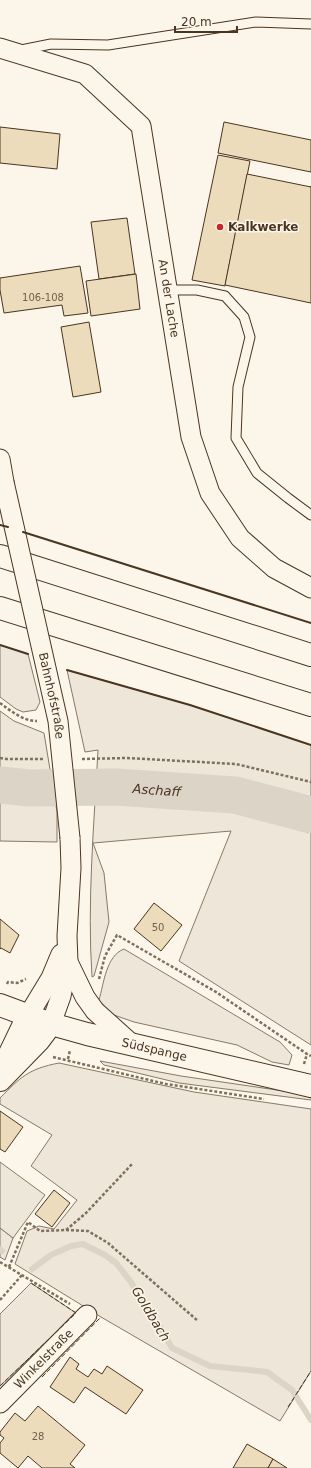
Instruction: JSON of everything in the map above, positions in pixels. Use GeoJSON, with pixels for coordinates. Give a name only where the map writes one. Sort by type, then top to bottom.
{"type":"FeatureCollection","features":[{"type":"Feature","properties":{"kind":"main road"},"geometry":{"type":"LineString","coordinates":[[0,556],[311,655]]}},
{"type":"Feature","properties":{"kind":"main road"},"geometry":{"type":"LineString","coordinates":[[0,608],[311,704]]}},
{"type":"Feature","properties":{"kind":"main road","name":"Südspange"},"geometry":{"type":"LineString","coordinates":[[0,1005],[51,1024],[134,1046],[311,1086]]}},
{"type":"Feature","properties":{"kind":"main road","name":"Bahnhofstraße"},"geometry":{"type":"LineString","coordinates":[[0,1073],[28,1016]]}},
{"type":"Feature","properties":{"kind":"main road","name":"Bahnhofstraße"},"geometry":{"type":"LineString","coordinates":[[0,1080],[39,1040],[51,1024]]}},
{"type":"Feature","properties":{"kind":"street","name":"An der Lache"},"geometry":{"type":"LineString","coordinates":[[7,50],[85,74],[141,126],[191,437],[210,492],[240,538],[274,568],[311,588]]}},
{"type":"Feature","properties":{"kind":"street","name":"Bahnhofstraße"},"geometry":{"type":"LineString","coordinates":[[0,459],[58,721],[70,838],[71,868],[67,936],[68,962],[61,996],[51,1024]]}},
{"type":"Feature","properties":{"kind":"street","name":"Bahnhofstraße"},"geometry":{"type":"LineString","coordinates":[[28,1016],[51,978],[67,936]]}},
{"type":"Feature","properties":{"kind":"street","name":"Bahnhofstraße"},"geometry":{"type":"LineString","coordinates":[[68,962],[85,997],[94,1011],[134,1046]]}},
{"type":"Feature","properties":{"kind":"street","name":"Winkelstraße"},"geometry":{"type":"LineString","coordinates":[[0,1402],[87,1315]]}},
{"type":"Feature","properties":{"kind":"lane"},"geometry":{"type":"LineString","coordinates":[[7,50],[51,44],[108,45],[256,22],[311,24]]}},
{"type":"Feature","properties":{"kind":"lane"},"geometry":{"type":"LineString","coordinates":[[167,290],[197,290],[225,296],[244,317],[250,338],[238,387],[236,438],[257,473],[311,515]]}},
{"type":"Feature","properties":{"kind":"path"},"geometry":{"type":"LineString","coordinates":[[0,703],[14,713],[30,721],[58,721]]}},
{"type":"Feature","properties":{"kind":"path"},"geometry":{"type":"LineString","coordinates":[[0,758],[44,759]]}},
{"type":"Feature","properties":{"kind":"path"},"geometry":{"type":"LineString","coordinates":[[82,758],[127,758],[236,764],[311,782]]}},
{"type":"Feature","properties":{"kind":"path"},"geometry":{"type":"LineString","coordinates":[[99,982],[105,956],[117,935],[216,992],[311,1056]]}},
{"type":"Feature","properties":{"kind":"path"},"geometry":{"type":"LineString","coordinates":[[50,1056],[166,1084],[265,1099]]}},
{"type":"Feature","properties":{"kind":"path"},"geometry":{"type":"LineString","coordinates":[[66,1230],[86,1213],[133,1163]]}},
{"type":"Feature","properties":{"kind":"path"},"geometry":{"type":"LineString","coordinates":[[9,1267],[28,1222],[40,1231],[88,1231],[108,1243],[198,1321]]}},
{"type":"Feature","properties":{"kind":"path"},"geometry":{"type":"LineString","coordinates":[[0,1262],[87,1315]]}},
{"type":"Feature","properties":{"kind":"path"},"geometry":{"type":"LineString","coordinates":[[0,1300],[22,1275]]}},
{"type":"Feature","properties":{"kind":"shaded area"},"geometry":{"type":"Polygon","coordinates":[[[0,645],[28,654],[40,702],[36,710],[23,712],[16,709],[0,697],[0,645]]]}},
{"type":"Feature","properties":{"kind":"shaded area"},"geometry":{"type":"Polygon","coordinates":[[[67,670],[190,705],[311,745],[311,1045],[179,961],[231,831],[93,843],[104,873],[109,922],[94,976],[92,977],[90,921],[93,835],[98,750],[85,752],[67,670]]]}},
{"type":"Feature","properties":{"kind":"shaded area"},"geometry":{"type":"Polygon","coordinates":[[[0,711],[14,721],[44,733],[57,812],[57,842],[0,841],[0,797],[41,801],[32,771],[0,768],[0,711]]]}},
{"type":"Feature","properties":{"kind":"shaded area"},"geometry":{"type":"Polygon","coordinates":[[[0,768],[32,771],[42,801],[0,797],[0,768]]]}},
{"type":"Feature","properties":{"kind":"shaded area"},"geometry":{"type":"Polygon","coordinates":[[[124,949],[280,1042],[292,1055],[289,1065],[272,1062],[237,1045],[134,1022],[111,1014],[99,1000],[109,964],[118,953],[124,949]]]}},
{"type":"Feature","properties":{"kind":"shaded area"},"geometry":{"type":"Polygon","coordinates":[[[100,1061],[181,1076],[311,1095],[311,1100],[179,1083],[104,1065],[100,1061]]]}},
{"type":"Feature","properties":{"kind":"shaded area"},"geometry":{"type":"Polygon","coordinates":[[[59,1063],[194,1092],[311,1109],[311,1371],[280,1421],[101,1317],[15,1264],[27,1231],[39,1226],[54,1229],[77,1200],[31,1166],[52,1135],[0,1104],[0,1098],[20,1079],[32,1071],[48,1065],[59,1063]]]}},
{"type":"Feature","properties":{"kind":"shaded area"},"geometry":{"type":"Polygon","coordinates":[[[0,1162],[45,1195],[13,1238],[0,1228],[0,1162]]]}},
{"type":"Feature","properties":{"kind":"shaded area"},"geometry":{"type":"Polygon","coordinates":[[[0,1228],[13,1238],[5,1260],[0,1257],[0,1228]]]}},
{"type":"Feature","properties":{"kind":"shaded area"},"geometry":{"type":"Polygon","coordinates":[[[31,1283],[76,1313],[0,1386],[0,1314],[31,1283]]]}},
{"type":"Feature","properties":{"kind":"building"},"geometry":{"type":"Polygon","coordinates":[[[224,122],[311,140],[311,172],[218,153],[224,122]]]}},
{"type":"Feature","properties":{"kind":"building"},"geometry":{"type":"Polygon","coordinates":[[[0,127],[60,134],[57,169],[0,163],[0,127]]]}},
{"type":"Feature","properties":{"kind":"building","name":"Kalkwerke"},"geometry":{"type":"Polygon","coordinates":[[[218,155],[250,161],[225,286],[192,280],[218,155]]]}},
{"type":"Feature","properties":{"kind":"building"},"geometry":{"type":"Polygon","coordinates":[[[247,174],[311,187],[311,303],[225,285],[247,174]]]}},
{"type":"Feature","properties":{"kind":"building"},"geometry":{"type":"Polygon","coordinates":[[[127,218],[135,274],[99,279],[91,222],[127,218]]]}},
{"type":"Feature","properties":{"kind":"building"},"geometry":{"type":"Polygon","coordinates":[[[80,266],[88,313],[64,316],[62,305],[4,313],[0,290],[0,278],[80,266]]]}},
{"type":"Feature","properties":{"kind":"building"},"geometry":{"type":"Polygon","coordinates":[[[136,274],[140,309],[91,316],[86,281],[136,274]]]}},
{"type":"Feature","properties":{"kind":"building"},"geometry":{"type":"Polygon","coordinates":[[[89,322],[101,392],[73,397],[61,327],[89,322]]]}},
{"type":"Feature","properties":{"kind":"building"},"geometry":{"type":"Polygon","coordinates":[[[154,903],[182,925],[161,951],[134,929],[154,903]]]}},
{"type":"Feature","properties":{"kind":"building"},"geometry":{"type":"Polygon","coordinates":[[[0,919],[19,935],[10,953],[1,948],[0,949],[0,919]]]}},
{"type":"Feature","properties":{"kind":"building"},"geometry":{"type":"Polygon","coordinates":[[[0,1111],[23,1127],[5,1152],[0,1149],[0,1111]]]}},
{"type":"Feature","properties":{"kind":"building"},"geometry":{"type":"Polygon","coordinates":[[[54,1190],[70,1203],[52,1227],[35,1214],[54,1190]]]}},
{"type":"Feature","properties":{"kind":"building"},"geometry":{"type":"Polygon","coordinates":[[[70,1357],[79,1364],[76,1369],[88,1377],[94,1369],[102,1374],[107,1366],[143,1390],[126,1414],[85,1387],[74,1403],[50,1387],[70,1357]]]}},
{"type":"Feature","properties":{"kind":"building"},"geometry":{"type":"Polygon","coordinates":[[[38,1406],[85,1445],[70,1464],[75,1468],[42,1468],[28,1456],[18,1468],[0,1453],[0,1443],[4,1438],[0,1435],[0,1432],[15,1413],[25,1421],[38,1406]]]}},
{"type":"Feature","properties":{"kind":"building"},"geometry":{"type":"Polygon","coordinates":[[[247,1444],[273,1459],[268,1468],[233,1468],[247,1444]]]}},
{"type":"Feature","properties":{"kind":"building"},"geometry":{"type":"Polygon","coordinates":[[[273,1459],[287,1468],[268,1468],[273,1459]]]}},
{"type":"Feature","properties":{"kind":"waterway","name":"Aschaff"},"geometry":{"type":"LineString","coordinates":[[0,785],[29,788],[116,787],[235,795],[311,815]]}},
{"type":"Feature","properties":{"kind":"waterway","name":"Goldbach"},"geometry":{"type":"LineString","coordinates":[[32,1269],[51,1255],[71,1246],[83,1244],[105,1255],[116,1263],[131,1282],[142,1302],[160,1327],[172,1348],[210,1366],[267,1372],[292,1390],[311,1420]]}},
{"type":"Feature","properties":{"kind":"fence"},"geometry":{"type":"LineString","coordinates":[[0,1386],[76,1313],[31,1283]]}},
{"type":"Feature","properties":{"kind":"fence"},"geometry":{"type":"LineString","coordinates":[[42,1377],[101,1317]]}},
{"type":"Feature","properties":{"kind":"fence"},"geometry":{"type":"LineString","coordinates":[[288,1407],[311,1371]]}},
{"type":"Feature","properties":{"kind":"wall"},"geometry":{"type":"LineString","coordinates":[[0,525],[8,527]]}},
{"type":"Feature","properties":{"kind":"wall"},"geometry":{"type":"LineString","coordinates":[[23,532],[311,623]]}},
{"type":"Feature","properties":{"kind":"wall"},"geometry":{"type":"LineString","coordinates":[[0,645],[28,654]]}},
{"type":"Feature","properties":{"kind":"wall"},"geometry":{"type":"LineString","coordinates":[[67,670],[190,705],[311,745]]}},
{"type":"Feature","properties":{"kind":"place","name":"Kalkwerke"},"geometry":{"type":"Point","coordinates":[220,227]}}]}
